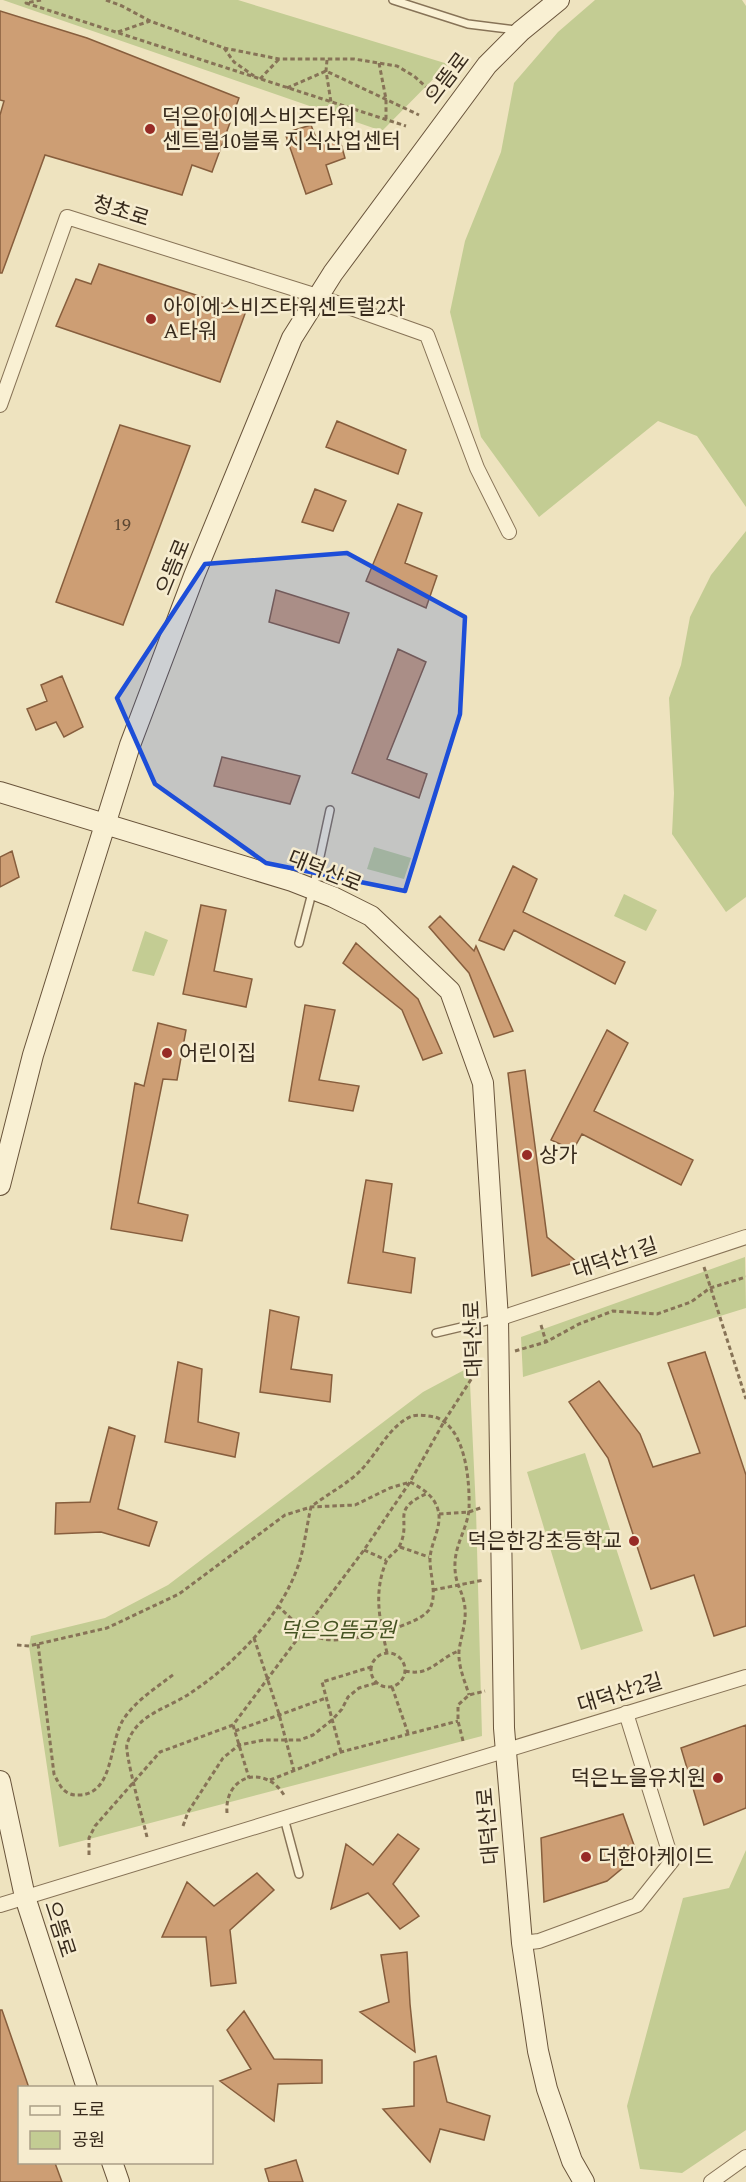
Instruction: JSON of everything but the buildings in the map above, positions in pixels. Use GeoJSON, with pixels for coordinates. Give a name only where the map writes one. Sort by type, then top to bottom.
{"type":"FeatureCollection","features":[{"type":"Feature","properties":{"kind":"street","name":"으뜸로"},"geometry":{"type":"LineString","coordinates":[[0,1185],[33,1055],[130,746],[194,576],[292,338],[317,296],[487,65],[520,31],[559,0]]}},
{"type":"Feature","properties":{"kind":"street","name":"청초로"},"geometry":{"type":"LineString","coordinates":[[0,405],[67,217],[317,296]]}},
{"type":"Feature","properties":{"kind":"street"},"geometry":{"type":"LineString","coordinates":[[317,296],[428,335],[477,468],[509,532]]}},
{"type":"Feature","properties":{"kind":"street","name":"대덕산로"},"geometry":{"type":"LineString","coordinates":[[0,792],[313,889],[371,916],[450,991],[483,1083],[498,1319],[506,1750],[522,1943],[538,2051],[547,2089],[573,2161],[584,2182]]}},
{"type":"Feature","properties":{"kind":"street","name":"대덕산1길"},"geometry":{"type":"LineString","coordinates":[[498,1319],[746,1237]]}},
{"type":"Feature","properties":{"kind":"street","name":"대덕산2길"},"geometry":{"type":"LineString","coordinates":[[25,1897],[746,1677]]}},
{"type":"Feature","properties":{"kind":"street"},"geometry":{"type":"LineString","coordinates":[[522,1943],[539,1941],[637,1905],[672,1861],[626,1713]]}},
{"type":"Feature","properties":{"kind":"street","name":"으뜸로"},"geometry":{"type":"LineString","coordinates":[[0,1781],[25,1897],[86,2086]]}},
{"type":"Feature","properties":{"kind":"street"},"geometry":{"type":"LineString","coordinates":[[0,1905],[25,1897]]}},
{"type":"Feature","properties":{"kind":"street"},"geometry":{"type":"LineString","coordinates":[[711,2182],[746,2157]]}},
{"type":"Feature","properties":{"kind":"street"},"geometry":{"type":"LineString","coordinates":[[112,2164],[119,2182]]}},
{"type":"Feature","properties":{"kind":"lane"},"geometry":{"type":"LineString","coordinates":[[393,0],[468,24],[520,31]]}},
{"type":"Feature","properties":{"kind":"lane"},"geometry":{"type":"LineString","coordinates":[[299,943],[330,810]]}},
{"type":"Feature","properties":{"kind":"lane"},"geometry":{"type":"LineString","coordinates":[[436,1333],[498,1319]]}},
{"type":"Feature","properties":{"kind":"lane"},"geometry":{"type":"LineString","coordinates":[[284,1818],[299,1874]]}},
{"type":"Feature","properties":{"kind":"path"},"geometry":{"type":"LineString","coordinates":[[41,0],[26,3],[406,126]]}},
{"type":"Feature","properties":{"kind":"path"},"geometry":{"type":"LineString","coordinates":[[106,0],[150,21],[224,48],[279,59],[354,59],[397,66],[414,76],[436,97]]}},
{"type":"Feature","properties":{"kind":"path"},"geometry":{"type":"LineString","coordinates":[[116,32],[150,21]]}},
{"type":"Feature","properties":{"kind":"path"},"geometry":{"type":"LineString","coordinates":[[224,48],[234,62],[259,79]]}},
{"type":"Feature","properties":{"kind":"path"},"geometry":{"type":"LineString","coordinates":[[259,79],[279,59]]}},
{"type":"Feature","properties":{"kind":"path"},"geometry":{"type":"LineString","coordinates":[[327,60],[326,71],[332,103]]}},
{"type":"Feature","properties":{"kind":"path"},"geometry":{"type":"LineString","coordinates":[[380,63],[386,99],[386,121]]}},
{"type":"Feature","properties":{"kind":"path"},"geometry":{"type":"LineString","coordinates":[[286,88],[326,71],[419,115]]}},
{"type":"Feature","properties":{"kind":"path"},"geometry":{"type":"LineString","coordinates":[[704,1267],[746,1399]]}},
{"type":"Feature","properties":{"kind":"path"},"geometry":{"type":"LineString","coordinates":[[515,1351],[546,1342],[579,1324],[613,1311],[657,1314],[691,1302],[710,1288],[746,1277]]}},
{"type":"Feature","properties":{"kind":"path"},"geometry":{"type":"LineString","coordinates":[[541,1325],[546,1342]]}},
{"type":"Feature","properties":{"kind":"path"},"geometry":{"type":"LineString","coordinates":[[89,1855],[89,1838],[95,1826],[160,1752],[233,1725],[364,1550],[410,1482],[445,1420],[479,1367]]}},
{"type":"Feature","properties":{"kind":"path"},"geometry":{"type":"LineString","coordinates":[[147,1837],[125,1747],[134,1729],[152,1712],[191,1693],[229,1664],[254,1638],[279,1607],[300,1562],[311,1507],[362,1469],[383,1442],[413,1416],[428,1416],[445,1420],[457,1437],[469,1477],[469,1512],[457,1547],[455,1565],[457,1586],[464,1601],[466,1620],[459,1651],[460,1667],[470,1695]]}},
{"type":"Feature","properties":{"kind":"path"},"geometry":{"type":"LineString","coordinates":[[17,1645],[29,1646],[107,1628],[179,1594],[285,1515],[311,1507],[356,1504],[390,1488],[410,1482],[429,1493],[439,1514],[430,1558],[434,1590],[429,1609],[418,1620],[344,1640],[324,1639],[304,1629],[279,1607]]}},
{"type":"Feature","properties":{"kind":"path"},"geometry":{"type":"LineString","coordinates":[[387,1653],[377,1597],[386,1560],[400,1546],[403,1518],[407,1506],[429,1493]]}},
{"type":"Feature","properties":{"kind":"path"},"geometry":{"type":"LineString","coordinates":[[439,1514],[469,1512],[483,1507]]}},
{"type":"Feature","properties":{"kind":"path"},"geometry":{"type":"LineString","coordinates":[[400,1546],[430,1558]]}},
{"type":"Feature","properties":{"kind":"path"},"geometry":{"type":"LineString","coordinates":[[364,1550],[386,1560]]}},
{"type":"Feature","properties":{"kind":"path"},"geometry":{"type":"LineString","coordinates":[[434,1590],[484,1580]]}},
{"type":"Feature","properties":{"kind":"path"},"geometry":{"type":"LineString","coordinates":[[254,1638],[279,1714],[294,1771]]}},
{"type":"Feature","properties":{"kind":"path"},"geometry":{"type":"LineString","coordinates":[[38,1644],[54,1774],[60,1788],[69,1794],[82,1795],[98,1788],[107,1774],[112,1747],[123,1720],[141,1698],[174,1674]]}},
{"type":"Feature","properties":{"kind":"path"},"geometry":{"type":"LineString","coordinates":[[405,1671],[415,1673],[426,1671],[450,1654],[459,1651]]}},
{"type":"Feature","properties":{"kind":"path"},"geometry":{"type":"LineString","coordinates":[[387,1653],[398,1656],[405,1671],[401,1681],[386,1688],[376,1683],[371,1667],[377,1658],[387,1653]]}},
{"type":"Feature","properties":{"kind":"path"},"geometry":{"type":"LineString","coordinates":[[341,1752],[322,1682],[371,1667]]}},
{"type":"Feature","properties":{"kind":"path"},"geometry":{"type":"LineString","coordinates":[[183,1826],[188,1812],[217,1766],[239,1745],[264,1740],[300,1740],[313,1735],[332,1720],[348,1697],[359,1688],[376,1683]]}},
{"type":"Feature","properties":{"kind":"path"},"geometry":{"type":"LineString","coordinates":[[392,1687],[409,1734]]}},
{"type":"Feature","properties":{"kind":"path"},"geometry":{"type":"LineString","coordinates":[[463,1741],[458,1721],[458,1706],[470,1695],[487,1691]]}},
{"type":"Feature","properties":{"kind":"path"},"geometry":{"type":"LineString","coordinates":[[235,1731],[326,1698]]}},
{"type":"Feature","properties":{"kind":"path"},"geometry":{"type":"LineString","coordinates":[[270,1780],[341,1752],[458,1721]]}},
{"type":"Feature","properties":{"kind":"path"},"geometry":{"type":"LineString","coordinates":[[233,1725],[249,1778]]}},
{"type":"Feature","properties":{"kind":"path"},"geometry":{"type":"LineString","coordinates":[[227,1813],[226,1803],[229,1791],[238,1782],[249,1778],[259,1777],[270,1780],[284,1795]]}},
{"type":"Feature","properties":{"kind":"highlighted area"},"geometry":{"type":"Polygon","coordinates":[[[347,553],[465,617],[460,714],[405,891],[266,863],[155,784],[117,698],[205,564],[347,553]]]}},
{"type":"Feature","properties":{"kind":"green space"},"geometry":{"type":"Polygon","coordinates":[[[3,0],[238,0],[448,64],[382,131],[3,0]]]}},
{"type":"Feature","properties":{"kind":"green space"},"geometry":{"type":"Polygon","coordinates":[[[595,0],[742,0],[746,6],[746,507],[697,436],[658,421],[539,517],[481,437],[450,312],[465,241],[501,152],[514,83],[558,32],[595,0]]]}},
{"type":"Feature","properties":{"kind":"green space"},"geometry":{"type":"Polygon","coordinates":[[[746,531],[746,897],[726,912],[672,834],[674,793],[669,698],[681,665],[690,617],[711,575],[746,531]]]}},
{"type":"Feature","properties":{"kind":"green space"},"geometry":{"type":"Polygon","coordinates":[[[374,847],[411,858],[404,879],[367,869],[374,847]]]}},
{"type":"Feature","properties":{"kind":"green space"},"geometry":{"type":"Polygon","coordinates":[[[624,894],[657,910],[646,931],[614,916],[624,894]]]}},
{"type":"Feature","properties":{"kind":"green space"},"geometry":{"type":"Polygon","coordinates":[[[145,931],[168,940],[154,976],[132,971],[145,931]]]}},
{"type":"Feature","properties":{"kind":"green space"},"geometry":{"type":"Polygon","coordinates":[[[745,1257],[746,1308],[523,1377],[521,1337],[745,1257]]]}},
{"type":"Feature","properties":{"kind":"green space","name":"덕은으뜸공원"},"geometry":{"type":"Polygon","coordinates":[[[466,1369],[470,1383],[476,1510],[482,1736],[59,1847],[29,1646],[31,1636],[105,1618],[168,1585],[423,1392],[466,1369]]]}},
{"type":"Feature","properties":{"kind":"green space"},"geometry":{"type":"Polygon","coordinates":[[[585,1453],[643,1631],[581,1650],[527,1472],[585,1453]]]}},
{"type":"Feature","properties":{"kind":"green space"},"geometry":{"type":"Polygon","coordinates":[[[746,1850],[746,2130],[682,2173],[640,2169],[627,2106],[683,1898],[729,1888],[746,1850]]]}},
{"type":"Feature","properties":{"kind":"place","name":"덕은아이에스비즈타워 센트럴10블록 지식산업센터"},"geometry":{"type":"Point","coordinates":[150,129]}},
{"type":"Feature","properties":{"kind":"place","name":"아이에스비즈타워센트럴2차 A타워"},"geometry":{"type":"Point","coordinates":[151,319]}},
{"type":"Feature","properties":{"kind":"place","name":"어린이집"},"geometry":{"type":"Point","coordinates":[167,1053]}},
{"type":"Feature","properties":{"kind":"place","name":"상가"},"geometry":{"type":"Point","coordinates":[527,1155]}},
{"type":"Feature","properties":{"kind":"place","name":"덕은한강초등학교"},"geometry":{"type":"Point","coordinates":[634,1541]}},
{"type":"Feature","properties":{"kind":"place","name":"덕은노을유치원"},"geometry":{"type":"Point","coordinates":[718,1778]}},
{"type":"Feature","properties":{"kind":"place","name":"더한아케이드"},"geometry":{"type":"Point","coordinates":[586,1857]}}]}
